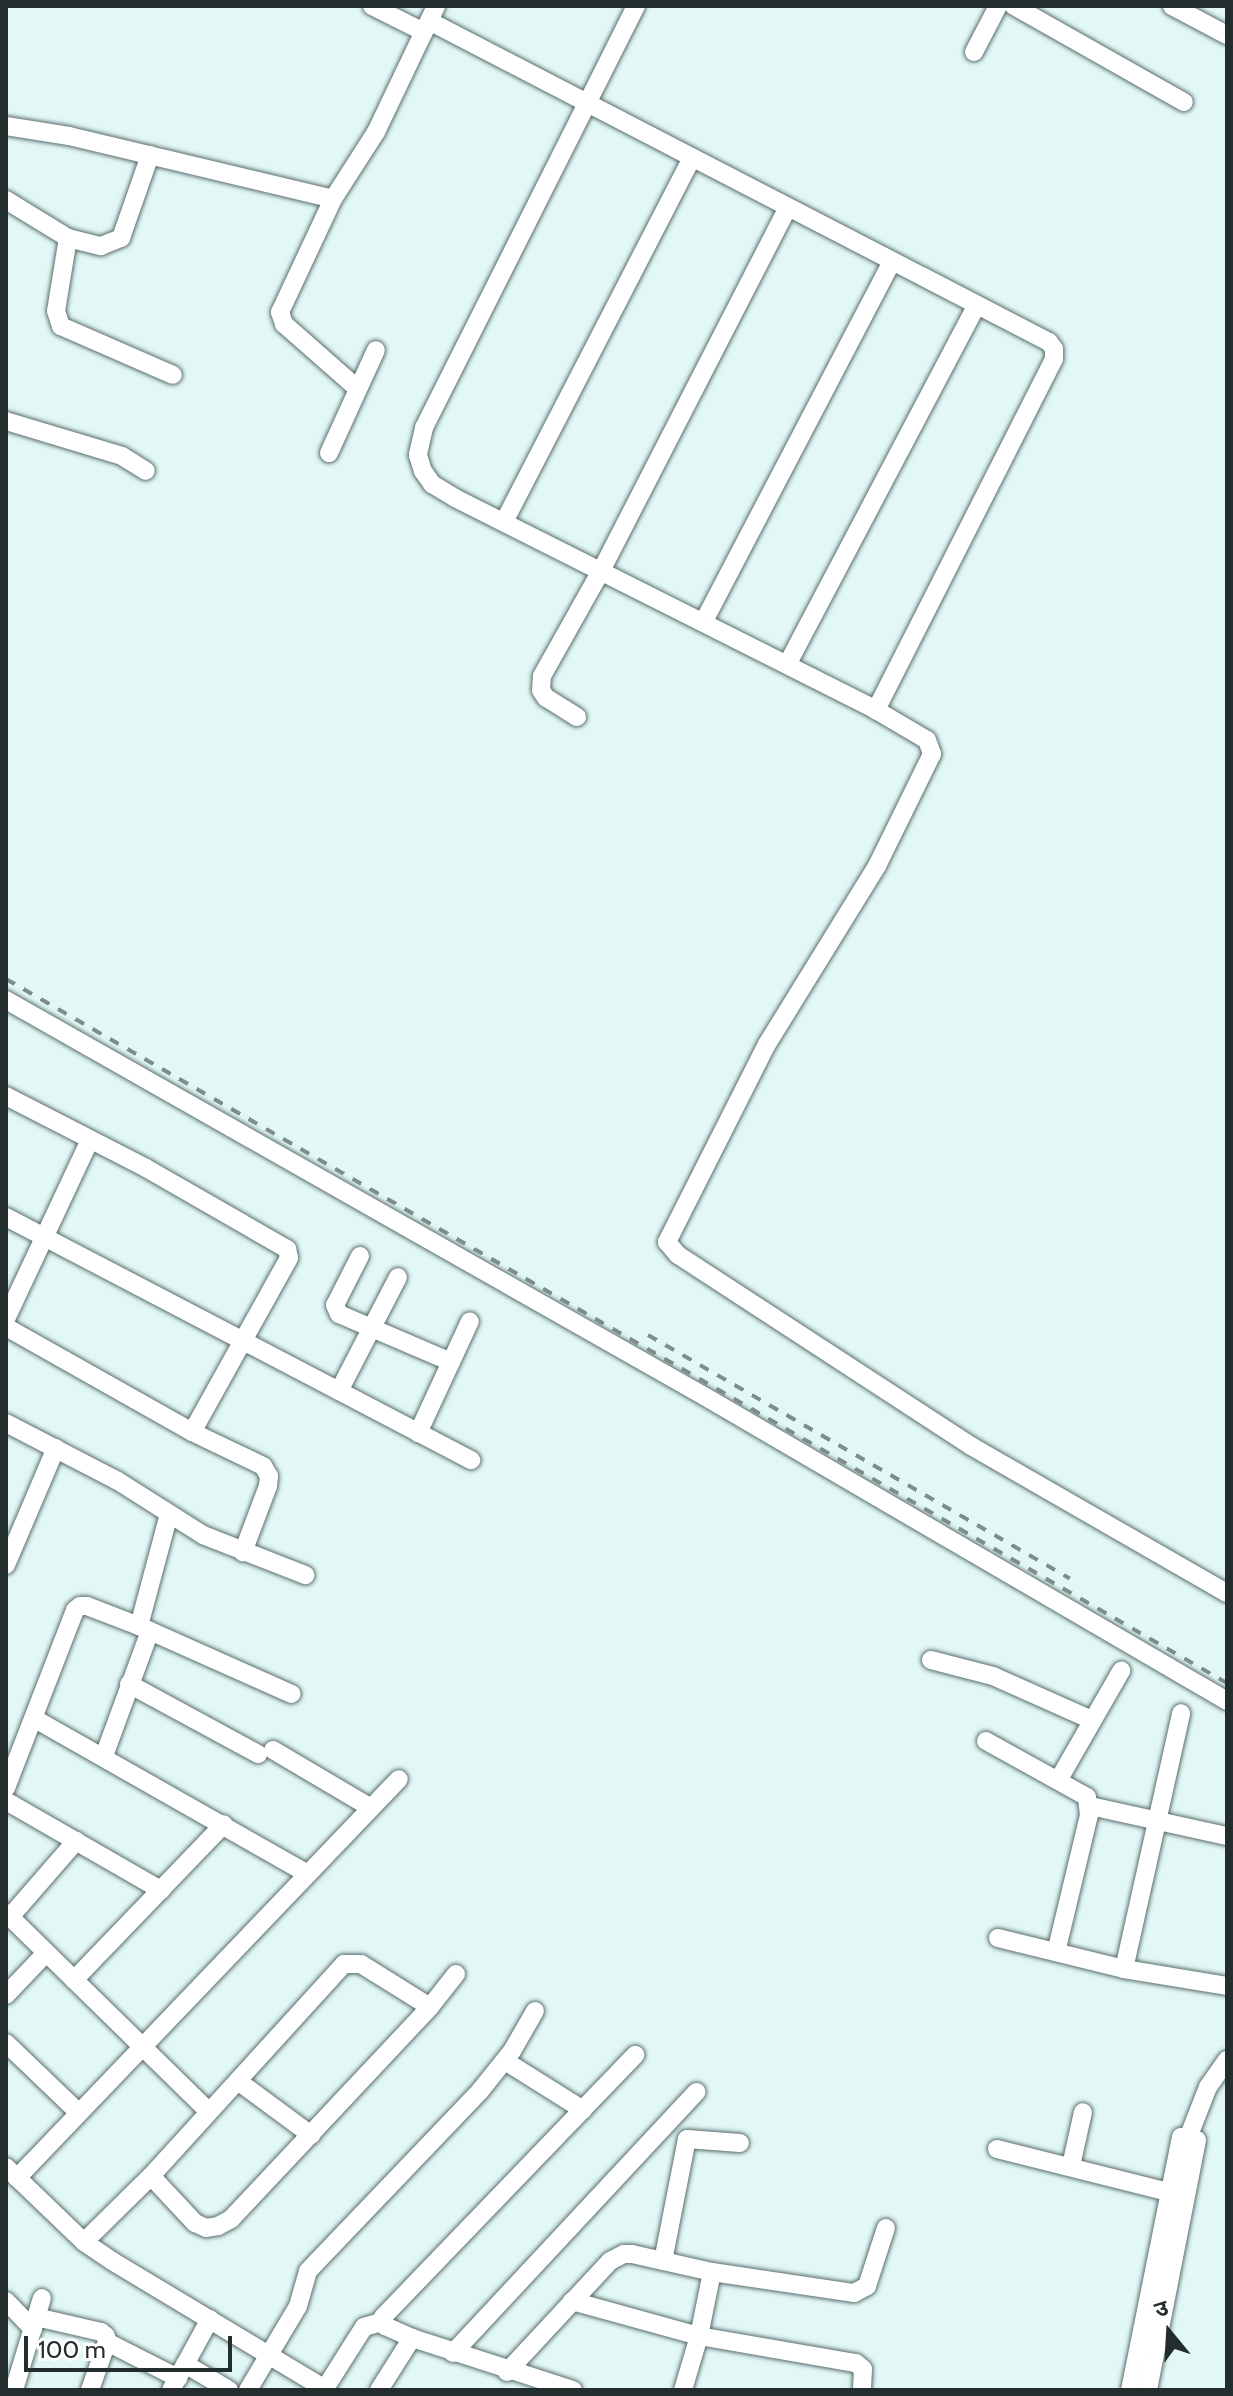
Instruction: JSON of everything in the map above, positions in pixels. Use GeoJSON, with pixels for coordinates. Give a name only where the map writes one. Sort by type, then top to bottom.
{"type":"FeatureCollection","features":[{"type":"Feature","properties":{"kind":"street"},"geometry":{"type":"LineString","coordinates":[[372,6],[430,20],[787,209],[1049,342],[1054,359],[876,710]]}},
{"type":"Feature","properties":{"kind":"street"},"geometry":{"type":"LineString","coordinates":[[636,6],[419,443],[423,471],[432,484],[504,522],[876,710],[927,740],[932,754],[877,866],[784,1015],[667,1242],[671,1250],[971,1446],[1227,1593]]}},
{"type":"Feature","properties":{"kind":"street"},"geometry":{"type":"LineString","coordinates":[[974,52],[998,6]]}},
{"type":"Feature","properties":{"kind":"street"},"geometry":{"type":"LineString","coordinates":[[1014,6],[1184,102]]}},
{"type":"Feature","properties":{"kind":"street"},"geometry":{"type":"LineString","coordinates":[[1172,6],[1227,35]]}},
{"type":"Feature","properties":{"kind":"street"},"geometry":{"type":"LineString","coordinates":[[358,389],[284,324],[280,312],[333,199],[376,132],[430,20]]}},
{"type":"Feature","properties":{"kind":"street"},"geometry":{"type":"LineString","coordinates":[[6,126],[69,136],[333,199]]}},
{"type":"Feature","properties":{"kind":"street"},"geometry":{"type":"LineString","coordinates":[[6,200],[68,238],[101,246],[121,238],[150,155]]}},
{"type":"Feature","properties":{"kind":"street"},"geometry":{"type":"LineString","coordinates":[[504,522],[692,158]]}},
{"type":"Feature","properties":{"kind":"street"},"geometry":{"type":"LineString","coordinates":[[577,717],[546,698],[540,683],[787,209]]}},
{"type":"Feature","properties":{"kind":"street"},"geometry":{"type":"LineString","coordinates":[[68,238],[56,311],[61,326],[173,375]]}},
{"type":"Feature","properties":{"kind":"street"},"geometry":{"type":"LineString","coordinates":[[704,621],[892,262]]}},
{"type":"Feature","properties":{"kind":"street"},"geometry":{"type":"LineString","coordinates":[[788,663],[977,305]]}},
{"type":"Feature","properties":{"kind":"street"},"geometry":{"type":"LineString","coordinates":[[329,453],[376,350]]}},
{"type":"Feature","properties":{"kind":"street"},"geometry":{"type":"LineString","coordinates":[[6,421],[122,456],[146,471]]}},
{"type":"Feature","properties":{"kind":"street"},"geometry":{"type":"LineString","coordinates":[[6,1000],[704,1396],[1227,1701]]}},
{"type":"Feature","properties":{"kind":"street"},"geometry":{"type":"LineString","coordinates":[[6,1096],[287,1249],[289,1258],[192,1432]]}},
{"type":"Feature","properties":{"kind":"street"},"geometry":{"type":"LineString","coordinates":[[6,1319],[90,1140]]}},
{"type":"Feature","properties":{"kind":"street"},"geometry":{"type":"LineString","coordinates":[[6,1217],[471,1460]]}},
{"type":"Feature","properties":{"kind":"street"},"geometry":{"type":"LineString","coordinates":[[360,1256],[336,1309],[451,1362]]}},
{"type":"Feature","properties":{"kind":"street"},"geometry":{"type":"LineString","coordinates":[[339,1391],[398,1277]]}},
{"type":"Feature","properties":{"kind":"street"},"geometry":{"type":"LineString","coordinates":[[418,1433],[470,1321]]}},
{"type":"Feature","properties":{"kind":"street"},"geometry":{"type":"LineString","coordinates":[[6,1327],[192,1432],[263,1466],[269,1476],[243,1552]]}},
{"type":"Feature","properties":{"kind":"street"},"geometry":{"type":"LineString","coordinates":[[6,1423],[118,1481],[169,1514],[243,1552],[305,1575]]}},
{"type":"Feature","properties":{"kind":"street"},"geometry":{"type":"LineString","coordinates":[[6,1565],[56,1448]]}},
{"type":"Feature","properties":{"kind":"street"},"geometry":{"type":"LineString","coordinates":[[104,1756],[145,1628],[169,1514]]}},
{"type":"Feature","properties":{"kind":"street"},"geometry":{"type":"LineString","coordinates":[[6,1788],[75,1610],[87,1606],[145,1628],[292,1694]]}},
{"type":"Feature","properties":{"kind":"street"},"geometry":{"type":"LineString","coordinates":[[931,1660],[993,1676],[1092,1720]]}},
{"type":"Feature","properties":{"kind":"street"},"geometry":{"type":"LineString","coordinates":[[1059,1779],[1121,1671]]}},
{"type":"Feature","properties":{"kind":"street"},"geometry":{"type":"LineString","coordinates":[[129,1684],[371,1808]]}},
{"type":"Feature","properties":{"kind":"street"},"geometry":{"type":"LineString","coordinates":[[1124,1969],[1181,1713]]}},
{"type":"Feature","properties":{"kind":"street"},"geometry":{"type":"LineString","coordinates":[[35,1719],[308,1874]]}},
{"type":"Feature","properties":{"kind":"street"},"geometry":{"type":"LineString","coordinates":[[986,1741],[1080,1791],[1090,1806],[1227,1836]]}},
{"type":"Feature","properties":{"kind":"street"},"geometry":{"type":"LineString","coordinates":[[399,1779],[78,2112],[11,2172],[84,2242],[325,2390],[364,2327],[382,2322],[412,2338],[453,2353],[573,2390]]}},
{"type":"Feature","properties":{"kind":"street"},"geometry":{"type":"LineString","coordinates":[[6,1801],[161,1890]]}},
{"type":"Feature","properties":{"kind":"street"},"geometry":{"type":"LineString","coordinates":[[1056,1952],[1090,1806]]}},
{"type":"Feature","properties":{"kind":"street"},"geometry":{"type":"LineString","coordinates":[[74,1980],[224,1824]]}},
{"type":"Feature","properties":{"kind":"street"},"geometry":{"type":"LineString","coordinates":[[76,1841],[8,1915],[209,2112]]}},
{"type":"Feature","properties":{"kind":"street"},"geometry":{"type":"LineString","coordinates":[[998,1938],[1124,1969],[1227,1986]]}},
{"type":"Feature","properties":{"kind":"street"},"geometry":{"type":"LineString","coordinates":[[6,1995],[46,1953]]}},
{"type":"Feature","properties":{"kind":"street"},"geometry":{"type":"LineString","coordinates":[[84,2242],[151,2176],[337,1970],[349,1962],[361,1964],[430,2007]]}},
{"type":"Feature","properties":{"kind":"street"},"geometry":{"type":"LineString","coordinates":[[151,2176],[195,2223],[206,2228],[231,2219],[430,2007],[456,1974]]}},
{"type":"Feature","properties":{"kind":"street"},"geometry":{"type":"LineString","coordinates":[[248,2390],[298,2306],[308,2271],[505,2061],[535,2011]]}},
{"type":"Feature","properties":{"kind":"street"},"geometry":{"type":"LineString","coordinates":[[6,2043],[78,2112]]}},
{"type":"Feature","properties":{"kind":"street"},"geometry":{"type":"LineString","coordinates":[[382,2322],[383,2317],[635,2055]]}},
{"type":"Feature","properties":{"kind":"street"},"geometry":{"type":"LineString","coordinates":[[1148,2390],[1178,2195],[1181,2137],[1188,2138],[1208,2087],[1227,2060]]}},
{"type":"Feature","properties":{"kind":"street"},"geometry":{"type":"LineString","coordinates":[[505,2061],[583,2110]]}},
{"type":"Feature","properties":{"kind":"street"},"geometry":{"type":"LineString","coordinates":[[238,2081],[311,2135]]}},
{"type":"Feature","properties":{"kind":"street"},"geometry":{"type":"LineString","coordinates":[[453,2353],[696,2092]]}},
{"type":"Feature","properties":{"kind":"street"},"geometry":{"type":"LineString","coordinates":[[1071,2166],[1083,2112]]}},
{"type":"Feature","properties":{"kind":"street"},"geometry":{"type":"LineString","coordinates":[[663,2261],[687,2139],[740,2143]]}},
{"type":"Feature","properties":{"kind":"street"},"geometry":{"type":"LineString","coordinates":[[997,2149],[1178,2195]]}},
{"type":"Feature","properties":{"kind":"street"},"geometry":{"type":"LineString","coordinates":[[1130,2390],[1178,2195]]}},
{"type":"Feature","properties":{"kind":"street"},"geometry":{"type":"LineString","coordinates":[[507,2372],[616,2256],[632,2254],[712,2272],[854,2293],[867,2286],[886,2228]]}},
{"type":"Feature","properties":{"kind":"street"},"geometry":{"type":"LineString","coordinates":[[683,2390],[699,2336],[712,2272]]}},
{"type":"Feature","properties":{"kind":"street"},"geometry":{"type":"LineString","coordinates":[[14,2390],[42,2298]]}},
{"type":"Feature","properties":{"kind":"street"},"geometry":{"type":"LineString","coordinates":[[6,2301],[34,2323],[101,2332],[107,2342],[178,2377],[229,2390]]}},
{"type":"Feature","properties":{"kind":"street"},"geometry":{"type":"LineString","coordinates":[[572,2301],[699,2336],[856,2363],[863,2369],[862,2390]]}},
{"type":"Feature","properties":{"kind":"street"},"geometry":{"type":"LineString","coordinates":[[178,2377],[210,2319]]}},
{"type":"Feature","properties":{"kind":"street"},"geometry":{"type":"LineString","coordinates":[[379,2390],[412,2338]]}},
{"type":"Feature","properties":{"kind":"street"},"geometry":{"type":"LineString","coordinates":[[90,2390],[107,2342]]}},
{"type":"Feature","properties":{"kind":"railway"},"geometry":{"type":"LineString","coordinates":[[6,979],[1227,1683]]}},
{"type":"Feature","properties":{"kind":"railway"},"geometry":{"type":"LineString","coordinates":[[648,1335],[1070,1579]]}}]}
